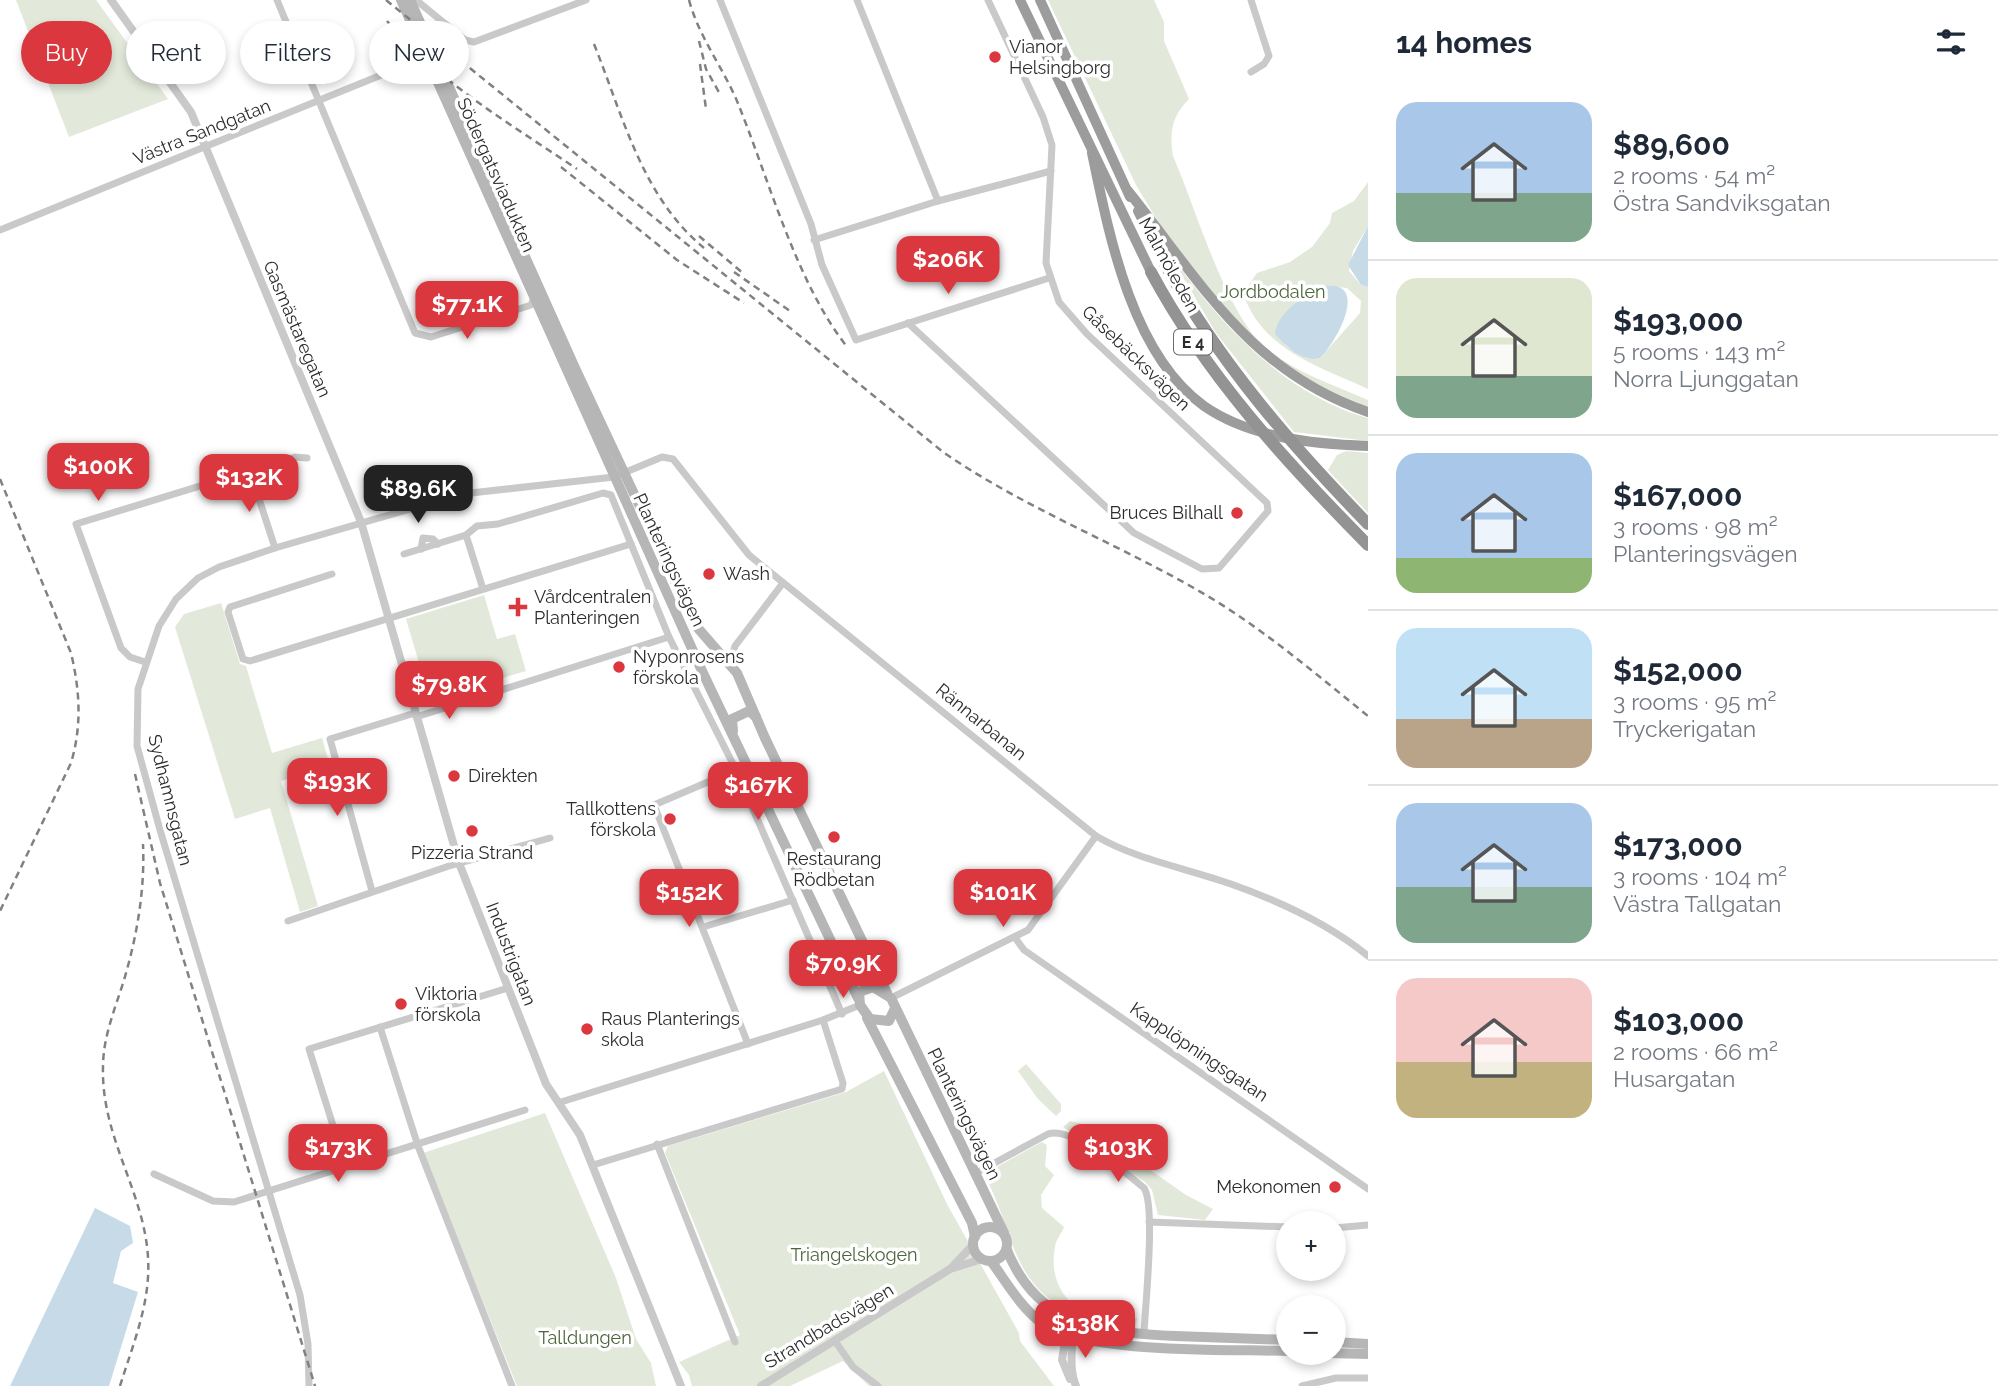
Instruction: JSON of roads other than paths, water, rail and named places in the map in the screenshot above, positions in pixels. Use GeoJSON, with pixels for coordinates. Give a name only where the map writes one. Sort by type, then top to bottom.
{"type":"FeatureCollection","features":[{"type":"Feature","properties":{"kind":"highway","name":"Malmöleden"},"geometry":{"type":"LineString","coordinates":[[1020,0],[1091,153],[1151,272],[1193,341],[1234,396],[1294,468],[1368,545]]}},
{"type":"Feature","properties":{"kind":"highway","name":"Malmöleden"},"geometry":{"type":"LineString","coordinates":[[1040,0],[1128,191],[1165,264],[1196,316],[1250,393],[1297,449],[1368,524]]}},
{"type":"Feature","properties":{"kind":"highway"},"geometry":{"type":"LineString","coordinates":[[1091,153],[1124,275],[1152,346],[1178,383],[1204,406],[1222,416],[1269,433],[1336,444],[1368,446]]}},
{"type":"Feature","properties":{"kind":"highway"},"geometry":{"type":"LineString","coordinates":[[1128,191],[1203,292],[1255,347],[1301,381],[1368,412]]}},
{"type":"Feature","properties":{"kind":"main road","name":"Södergatsviadukten"},"geometry":{"type":"LineString","coordinates":[[401,0],[619,475]]}},
{"type":"Feature","properties":{"kind":"main road","name":"Södergatsviadukten"},"geometry":{"type":"LineString","coordinates":[[410,0],[570,370]]}},
{"type":"Feature","properties":{"kind":"main road","name":"Planteringsvägen"},"geometry":{"type":"LineString","coordinates":[[619,475],[696,626],[730,663],[759,720],[1004,1233]]}},
{"type":"Feature","properties":{"kind":"main road","name":"Planteringsvägen"},"geometry":{"type":"LineString","coordinates":[[619,475],[702,671],[859,1002]]}},
{"type":"Feature","properties":{"kind":"main road"},"geometry":{"type":"LineString","coordinates":[[735,737],[733,717],[746,711],[759,720]]}},
{"type":"Feature","properties":{"kind":"main road"},"geometry":{"type":"LineString","coordinates":[[867,1017],[874,1021],[889,1021],[891,1000],[873,987],[864,988],[859,1002],[972,1223],[974,1241],[1029,1312],[1046,1326],[1071,1336],[1112,1343],[1276,1350]]}},
{"type":"Feature","properties":{"kind":"main road"},"geometry":{"type":"LineString","coordinates":[[974,1241],[987,1227],[1004,1233],[1007,1250],[1032,1291],[1063,1316],[1095,1329],[1144,1334],[1276,1340]]}},
{"type":"Feature","properties":{"kind":"main road"},"geometry":{"type":"LineString","coordinates":[[987,1260],[999,1259],[1007,1250]]}},
{"type":"Feature","properties":{"kind":"main road"},"geometry":{"type":"LineString","coordinates":[[1071,1336],[1095,1329]]}},
{"type":"Feature","properties":{"kind":"main road"},"geometry":{"type":"LineString","coordinates":[[1346,1343],[1368,1344]]}},
{"type":"Feature","properties":{"kind":"main road"},"geometry":{"type":"LineString","coordinates":[[1346,1353],[1368,1354]]}},
{"type":"Feature","properties":{"kind":"street","name":"Gasmästaregatan"},"geometry":{"type":"LineString","coordinates":[[111,0],[184,100],[360,522]]}},
{"type":"Feature","properties":{"kind":"street"},"geometry":{"type":"LineString","coordinates":[[276,0],[320,101]]}},
{"type":"Feature","properties":{"kind":"street"},"geometry":{"type":"LineString","coordinates":[[416,0],[465,40],[486,40],[586,0]]}},
{"type":"Feature","properties":{"kind":"street"},"geometry":{"type":"LineString","coordinates":[[720,0],[822,265],[856,340],[1049,278]]}},
{"type":"Feature","properties":{"kind":"street"},"geometry":{"type":"LineString","coordinates":[[857,0],[938,201]]}},
{"type":"Feature","properties":{"kind":"street","name":"Gåsebäcksvägen"},"geometry":{"type":"LineString","coordinates":[[908,323],[1134,533],[1202,569],[1219,568],[1268,512],[1267,503],[1087,334],[1059,303],[1046,263],[1053,154],[1048,130],[988,0]]}},
{"type":"Feature","properties":{"kind":"street"},"geometry":{"type":"LineString","coordinates":[[1251,0],[1269,56],[1264,64],[1251,72]]}},
{"type":"Feature","properties":{"kind":"street","name":"Västra Sandgatan"},"geometry":{"type":"LineString","coordinates":[[0,230],[401,67],[412,67],[442,81],[534,283],[535,298],[531,305],[428,338],[415,333],[320,101]]}},
{"type":"Feature","properties":{"kind":"street"},"geometry":{"type":"LineString","coordinates":[[814,240],[938,201],[1051,171]]}},
{"type":"Feature","properties":{"kind":"street"},"geometry":{"type":"LineString","coordinates":[[145,662],[130,657],[121,648],[76,524],[295,457],[307,458]]}},
{"type":"Feature","properties":{"kind":"street","name":"Rännarbanan"},"geometry":{"type":"LineString","coordinates":[[619,475],[662,457],[673,459],[737,542],[783,583],[1096,835],[1132,853],[1232,884],[1267,899],[1343,936],[1368,956]]}},
{"type":"Feature","properties":{"kind":"street"},"geometry":{"type":"LineString","coordinates":[[250,471],[275,548]]}},
{"type":"Feature","properties":{"kind":"street","name":"Sydhamnsgatan"},"geometry":{"type":"LineString","coordinates":[[309,1386],[303,1311],[270,1191],[163,842],[137,746],[135,708],[145,662],[166,613],[189,585],[219,567],[360,522],[462,494],[619,475]]}},
{"type":"Feature","properties":{"kind":"street","name":"Planteringsvägen"},"geometry":{"type":"LineString","coordinates":[[466,535],[477,526],[498,524],[608,493],[669,637],[736,770],[842,1014]]}},
{"type":"Feature","properties":{"kind":"street","name":"Industrigatan"},"geometry":{"type":"LineString","coordinates":[[360,522],[459,863],[546,1084],[574,1122],[593,1165],[679,1384]]}},
{"type":"Feature","properties":{"kind":"street"},"geometry":{"type":"LineString","coordinates":[[404,554],[466,535],[483,589]]}},
{"type":"Feature","properties":{"kind":"street"},"geometry":{"type":"LineString","coordinates":[[332,574],[230,607],[228,612],[244,660],[250,661],[631,544]]}},
{"type":"Feature","properties":{"kind":"street"},"geometry":{"type":"LineString","coordinates":[[730,663],[735,646],[783,583]]}},
{"type":"Feature","properties":{"kind":"street"},"geometry":{"type":"LineString","coordinates":[[372,891],[330,739],[669,637]]}},
{"type":"Feature","properties":{"kind":"street"},"geometry":{"type":"LineString","coordinates":[[736,770],[654,805],[748,1044]]}},
{"type":"Feature","properties":{"kind":"street"},"geometry":{"type":"LineString","coordinates":[[891,1000],[1016,939],[1028,930],[1096,835]]}},
{"type":"Feature","properties":{"kind":"street"},"geometry":{"type":"LineString","coordinates":[[288,920],[459,863],[550,838]]}},
{"type":"Feature","properties":{"kind":"street"},"geometry":{"type":"LineString","coordinates":[[703,927],[793,900]]}},
{"type":"Feature","properties":{"kind":"street","name":"Kapplöpningsgatan"},"geometry":{"type":"LineString","coordinates":[[1016,939],[1034,957],[1368,1189]]}},
{"type":"Feature","properties":{"kind":"street"},"geometry":{"type":"LineString","coordinates":[[346,1167],[309,1048],[508,988]]}},
{"type":"Feature","properties":{"kind":"street"},"geometry":{"type":"LineString","coordinates":[[561,1102],[842,1014],[859,1002]]}},
{"type":"Feature","properties":{"kind":"street"},"geometry":{"type":"LineString","coordinates":[[593,1165],[843,1087],[823,1020]]}},
{"type":"Feature","properties":{"kind":"street"},"geometry":{"type":"LineString","coordinates":[[380,1027],[418,1146],[512,1386]]}},
{"type":"Feature","properties":{"kind":"street"},"geometry":{"type":"LineString","coordinates":[[154,1174],[222,1203],[234,1202],[525,1110]]}},
{"type":"Feature","properties":{"kind":"street"},"geometry":{"type":"LineString","coordinates":[[976,1173],[1048,1134],[1062,1132],[1144,1188],[1149,1196],[1144,1334]]}},
{"type":"Feature","properties":{"kind":"street"},"geometry":{"type":"LineString","coordinates":[[657,1144],[735,1342]]}},
{"type":"Feature","properties":{"kind":"street"},"geometry":{"type":"LineString","coordinates":[[1149,1222],[1276,1227]]}},
{"type":"Feature","properties":{"kind":"street"},"geometry":{"type":"LineString","coordinates":[[1346,1226],[1368,1225]]}},
{"type":"Feature","properties":{"kind":"street","name":"Strandbadsvägen"},"geometry":{"type":"LineString","coordinates":[[761,1386],[950,1269],[974,1241]]}},
{"type":"Feature","properties":{"kind":"street","name":"Strandbadsvägen"},"geometry":{"type":"LineString","coordinates":[[950,1269],[987,1260]]}},
{"type":"Feature","properties":{"kind":"street"},"geometry":{"type":"LineString","coordinates":[[1063,1316],[1071,1336],[1062,1348],[1063,1364],[1076,1386]]}},
{"type":"Feature","properties":{"kind":"street"},"geometry":{"type":"LineString","coordinates":[[835,1341],[853,1367],[878,1386]]}},
{"type":"Feature","properties":{"kind":"street"},"geometry":{"type":"LineString","coordinates":[[1302,1386],[1351,1377],[1368,1378]]}},
{"type":"Feature","properties":{"kind":"street"},"geometry":{"type":"LineString","coordinates":[[1350,1386],[1351,1377]]}},
{"type":"Feature","properties":{"kind":"water"},"geometry":{"type":"Polygon","coordinates":[[[1368,226],[1368,287],[1361,285],[1348,265],[1368,226]]]}},
{"type":"Feature","properties":{"kind":"water"},"geometry":{"type":"Polygon","coordinates":[[[1325,286],[1338,287],[1345,292],[1348,301],[1346,312],[1328,349],[1320,358],[1307,358],[1284,344],[1275,334],[1277,326],[1294,305],[1325,286]]]}},
{"type":"Feature","properties":{"kind":"water"},"geometry":{"type":"Polygon","coordinates":[[[95,1208],[130,1226],[133,1243],[121,1251],[113,1283],[138,1292],[109,1386],[10,1386],[95,1208]]]}},
{"type":"Feature","properties":{"kind":"railway"},"geometry":{"type":"LineString","coordinates":[[386,0],[943,452],[1003,489],[1161,570],[1238,615],[1368,716]]}},
{"type":"Feature","properties":{"kind":"railway"},"geometry":{"type":"LineString","coordinates":[[689,0],[693,14],[737,101],[798,262],[813,293],[848,348]]}},
{"type":"Feature","properties":{"kind":"railway"},"geometry":{"type":"LineString","coordinates":[[699,41],[706,69],[721,96]]}},
{"type":"Feature","properties":{"kind":"railway"},"geometry":{"type":"LineString","coordinates":[[594,44],[625,127],[650,180],[683,228],[704,248]]}},
{"type":"Feature","properties":{"kind":"railway"},"geometry":{"type":"LineString","coordinates":[[700,64],[706,109]]}},
{"type":"Feature","properties":{"kind":"railway"},"geometry":{"type":"LineString","coordinates":[[453,84],[577,169]]}},
{"type":"Feature","properties":{"kind":"railway"},"geometry":{"type":"LineString","coordinates":[[561,167],[677,260],[744,303]]}},
{"type":"Feature","properties":{"kind":"railway"},"geometry":{"type":"LineString","coordinates":[[699,236],[744,274]]}},
{"type":"Feature","properties":{"kind":"railway"},"geometry":{"type":"LineString","coordinates":[[734,272],[790,311]]}},
{"type":"Feature","properties":{"kind":"railway"},"geometry":{"type":"LineString","coordinates":[[0,479],[71,653],[78,708],[77,736],[71,763],[0,911]]}},
{"type":"Feature","properties":{"kind":"railway"},"geometry":{"type":"LineString","coordinates":[[135,774],[160,883],[315,1386]]}},
{"type":"Feature","properties":{"kind":"railway"},"geometry":{"type":"LineString","coordinates":[[120,1386],[144,1307],[148,1257],[139,1209],[109,1117],[104,1093],[103,1067],[107,1034],[129,963],[136,930],[143,878],[143,844]]}},
{"type":"Feature","properties":{"kind":"place","name":"Vianor Helsingborg"},"geometry":{"type":"Point","coordinates":[995,57]}},
{"type":"Feature","properties":{"kind":"place","name":"Bruces Bilhall"},"geometry":{"type":"Point","coordinates":[1237,513]}},
{"type":"Feature","properties":{"kind":"place","name":"Wash"},"geometry":{"type":"Point","coordinates":[709,574]}},
{"type":"Feature","properties":{"kind":"place","name":"Vårdcentralen Planteringen"},"geometry":{"type":"Point","coordinates":[518,607]}},
{"type":"Feature","properties":{"kind":"place","name":"Nyponrosens förskola"},"geometry":{"type":"Point","coordinates":[619,667]}},
{"type":"Feature","properties":{"kind":"place","name":"Direkten"},"geometry":{"type":"Point","coordinates":[454,776]}},
{"type":"Feature","properties":{"kind":"place","name":"Tallkottens förskola"},"geometry":{"type":"Point","coordinates":[670,819]}},
{"type":"Feature","properties":{"kind":"place","name":"Pizzeria Strand"},"geometry":{"type":"Point","coordinates":[472,831]}},
{"type":"Feature","properties":{"kind":"place","name":"Restaurang Rödbetan"},"geometry":{"type":"Point","coordinates":[834,837]}},
{"type":"Feature","properties":{"kind":"place","name":"Viktoria förskola"},"geometry":{"type":"Point","coordinates":[401,1004]}},
{"type":"Feature","properties":{"kind":"place","name":"Raus Planterings skola"},"geometry":{"type":"Point","coordinates":[587,1029]}},
{"type":"Feature","properties":{"kind":"place","name":"Mekonomen"},"geometry":{"type":"Point","coordinates":[1335,1187]}},
{"type":"Feature","properties":{"kind":"park label","name":"Jordbodalen"},"geometry":{"type":"Point","coordinates":[1273,292]}},
{"type":"Feature","properties":{"kind":"park label","name":"Triangelskogen"},"geometry":{"type":"Point","coordinates":[854,1255]}},
{"type":"Feature","properties":{"kind":"park label","name":"Talldungen"},"geometry":{"type":"Point","coordinates":[585,1338]}}]}
